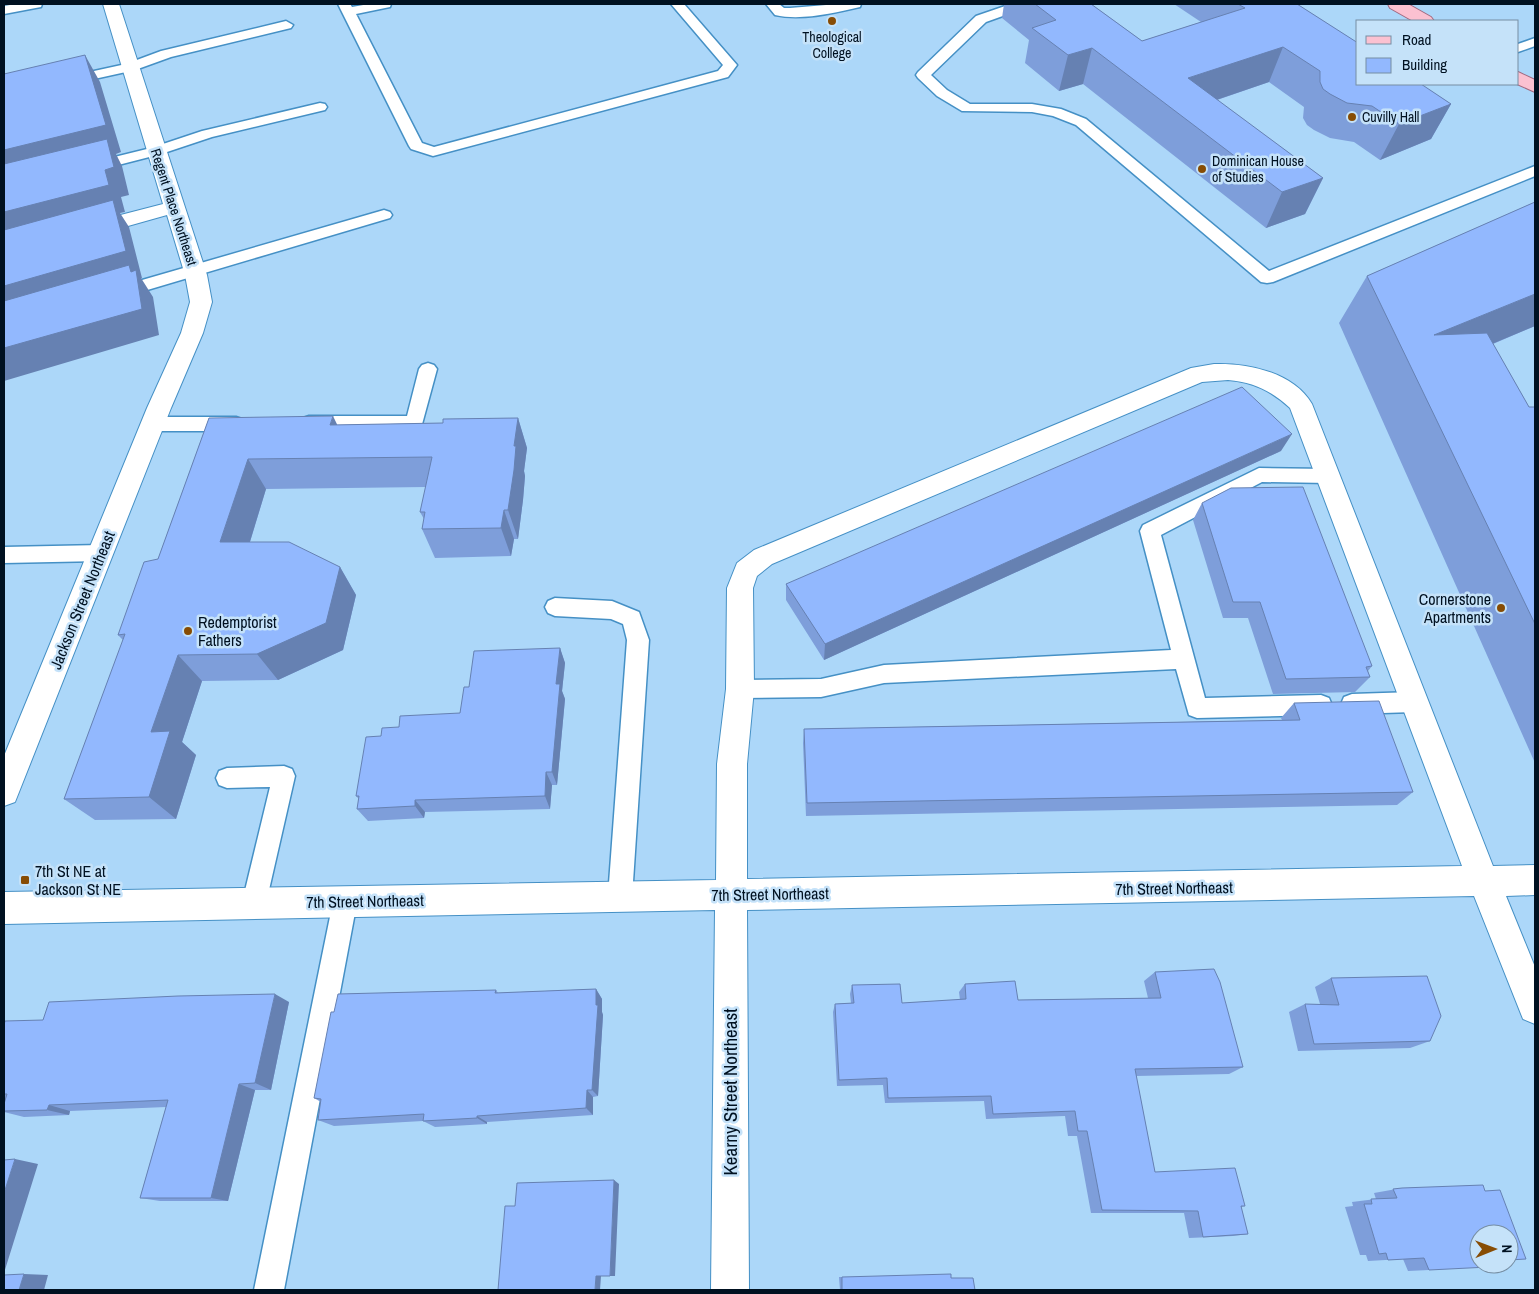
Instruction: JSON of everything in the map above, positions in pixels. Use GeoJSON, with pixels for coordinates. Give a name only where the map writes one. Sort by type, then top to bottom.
{"type":"FeatureCollection","features":[{"type":"Feature","properties":{"kind":"main road"},"geometry":{"type":"LineString","coordinates":[[1396,4],[1423,20]]}},
{"type":"Feature","properties":{"kind":"main road"},"geometry":{"type":"LineString","coordinates":[[1519,78],[1535,87]]}},
{"type":"Feature","properties":{"kind":"street","name":"Regent Place Northeast"},"geometry":{"type":"LineString","coordinates":[[111,4],[195,270],[201,302],[192,333],[156,416]]}},
{"type":"Feature","properties":{"kind":"street"},"geometry":{"type":"LineString","coordinates":[[67,236],[174,207]]}},
{"type":"Feature","properties":{"kind":"street","name":"Kearny Street Northeast"},"geometry":{"type":"LineString","coordinates":[[730,1290],[730,895],[732,764],[740,690],[740,588],[746,570],[763,557],[1199,374],[1219,371],[1241,372],[1263,378],[1285,389],[1300,404],[1414,702],[1535,1007]]}},
{"type":"Feature","properties":{"kind":"street","name":"Jackson Street Northeast"},"geometry":{"type":"LineString","coordinates":[[4,792],[156,416]]}},
{"type":"Feature","properties":{"kind":"street","name":"7th Street Northeast"},"geometry":{"type":"LineString","coordinates":[[4,908],[1535,880]]}},
{"type":"Feature","properties":{"kind":"lane"},"geometry":{"type":"LineString","coordinates":[[4,10],[36,4]]}},
{"type":"Feature","properties":{"kind":"lane"},"geometry":{"type":"LineString","coordinates":[[385,4],[347,8],[416,146],[433,152],[724,74],[730,65],[676,4]]}},
{"type":"Feature","properties":{"kind":"lane"},"geometry":{"type":"LineString","coordinates":[[772,4],[780,12],[820,11],[847,5]]}},
{"type":"Feature","properties":{"kind":"lane"},"geometry":{"type":"LineString","coordinates":[[1023,4],[980,19],[923,75],[942,93],[967,108],[1032,108],[1056,112],[1081,122],[1266,278],[1535,171]]}},
{"type":"Feature","properties":{"kind":"lane"},"geometry":{"type":"LineString","coordinates":[[52,85],[130,67],[166,54],[286,25]]}},
{"type":"Feature","properties":{"kind":"lane"},"geometry":{"type":"LineString","coordinates":[[1519,48],[1535,42]]}},
{"type":"Feature","properties":{"kind":"lane"},"geometry":{"type":"LineString","coordinates":[[78,171],[156,151],[207,134],[320,107]]}},
{"type":"Feature","properties":{"kind":"lane"},"geometry":{"type":"LineString","coordinates":[[104,297],[384,215]]}},
{"type":"Feature","properties":{"kind":"lane"},"geometry":{"type":"LineString","coordinates":[[290,424],[415,423],[428,369]]}},
{"type":"Feature","properties":{"kind":"lane"},"geometry":{"type":"LineString","coordinates":[[156,416],[251,424]]}},
{"type":"Feature","properties":{"kind":"lane"},"geometry":{"type":"LineString","coordinates":[[1329,476],[1259,476],[1150,531],[1197,708],[1414,702]]}},
{"type":"Feature","properties":{"kind":"lane"},"geometry":{"type":"LineString","coordinates":[[4,555],[101,553]]}},
{"type":"Feature","properties":{"kind":"lane"},"geometry":{"type":"LineString","coordinates":[[555,608],[612,610],[632,618],[638,640],[620,896]]}},
{"type":"Feature","properties":{"kind":"lane"},"geometry":{"type":"LineString","coordinates":[[740,690],[821,688],[884,674],[1183,659]]}},
{"type":"Feature","properties":{"kind":"lane"},"geometry":{"type":"LineString","coordinates":[[227,778],[284,776],[254,903]]}},
{"type":"Feature","properties":{"kind":"lane"},"geometry":{"type":"LineString","coordinates":[[269,1290],[345,902]]}},
{"type":"Feature","properties":{"kind":"building"},"geometry":{"type":"Polygon","coordinates":[[[1035,4],[1091,4],[1142,41],[1245,8],[1238,4],[1297,4],[1356,42],[1356,85],[1422,85],[1451,104],[1399,124],[1372,106],[1347,103],[1330,94],[1323,89],[1320,82],[1320,71],[1283,47],[1188,78],[1323,178],[1282,192],[1092,48],[1068,55],[1032,28],[1056,20],[1035,4]]]}},
{"type":"Feature","properties":{"kind":"building"},"geometry":{"type":"Polygon","coordinates":[[[85,55],[106,125],[4,150],[4,74],[85,55]]]}},
{"type":"Feature","properties":{"kind":"building"},"geometry":{"type":"Polygon","coordinates":[[[107,139],[114,167],[105,170],[109,185],[4,212],[4,164],[107,139]]]}},
{"type":"Feature","properties":{"kind":"building"},"geometry":{"type":"Polygon","coordinates":[[[113,200],[126,251],[4,286],[4,230],[113,200]]]}},
{"type":"Feature","properties":{"kind":"building"},"geometry":{"type":"Polygon","coordinates":[[[1535,202],[1535,294],[1434,335],[1487,333],[1529,407],[1535,407],[1535,624],[1367,276],[1535,202]]]}},
{"type":"Feature","properties":{"kind":"building"},"geometry":{"type":"Polygon","coordinates":[[[129,265],[131,272],[136,270],[142,309],[4,348],[4,301],[129,265]]]}},
{"type":"Feature","properties":{"kind":"building"},"geometry":{"type":"Polygon","coordinates":[[[1242,387],[1292,434],[825,644],[786,584],[1242,387]]]}},
{"type":"Feature","properties":{"kind":"building"},"geometry":{"type":"Polygon","coordinates":[[[333,416],[330,425],[443,423],[443,419],[518,418],[514,446],[516,446],[514,470],[508,510],[504,510],[501,528],[422,529],[425,512],[420,512],[432,457],[248,459],[220,542],[289,542],[340,567],[326,623],[257,654],[178,655],[151,732],[170,731],[149,797],[64,799],[125,634],[118,635],[144,562],[158,559],[209,418],[333,416]]]}},
{"type":"Feature","properties":{"kind":"building"},"geometry":{"type":"Polygon","coordinates":[[[1303,487],[1372,666],[1366,667],[1370,677],[1286,679],[1260,602],[1233,602],[1202,503],[1231,488],[1303,487]]]}},
{"type":"Feature","properties":{"kind":"building"},"geometry":{"type":"Polygon","coordinates":[[[560,648],[556,684],[560,684],[552,772],[546,772],[545,796],[415,800],[415,806],[357,809],[359,796],[356,796],[366,737],[381,736],[382,728],[399,727],[400,716],[460,713],[464,687],[469,687],[474,651],[560,648]]]}},
{"type":"Feature","properties":{"kind":"building"},"geometry":{"type":"Polygon","coordinates":[[[1379,701],[1413,792],[807,803],[804,729],[1300,720],[1294,703],[1379,701]]]}},
{"type":"Feature","properties":{"kind":"building"},"geometry":{"type":"Polygon","coordinates":[[[1214,969],[1220,982],[1243,1067],[1135,1069],[1155,1172],[1235,1168],[1245,1206],[1241,1206],[1248,1234],[1203,1237],[1198,1211],[1102,1210],[1087,1131],[1078,1131],[1075,1111],[993,1114],[991,1096],[888,1098],[887,1078],[839,1080],[835,1004],[854,1003],[852,985],[900,984],[902,1003],[966,999],[965,984],[1015,981],[1018,1000],[1161,998],[1155,972],[1214,969]]]}},
{"type":"Feature","properties":{"kind":"building"},"geometry":{"type":"Polygon","coordinates":[[[1427,976],[1441,1016],[1430,1041],[1314,1044],[1305,1004],[1339,1005],[1331,978],[1427,976]]]}},
{"type":"Feature","properties":{"kind":"building"},"geometry":{"type":"Polygon","coordinates":[[[596,989],[596,1005],[598,1005],[592,1090],[587,1090],[586,1108],[423,1121],[424,1114],[318,1120],[321,1099],[314,1098],[331,1012],[334,1012],[338,994],[496,990],[495,993],[596,989]]]}},
{"type":"Feature","properties":{"kind":"building"},"geometry":{"type":"Polygon","coordinates":[[[275,994],[255,1083],[239,1084],[211,1198],[140,1198],[168,1100],[49,1105],[47,1110],[4,1111],[7,1094],[4,1094],[5,1021],[43,1020],[49,1002],[275,994]]]}},
{"type":"Feature","properties":{"kind":"building"},"geometry":{"type":"Polygon","coordinates":[[[15,1159],[4,1193],[4,1160],[15,1159]]]}},
{"type":"Feature","properties":{"kind":"building"},"geometry":{"type":"Polygon","coordinates":[[[614,1180],[610,1276],[596,1276],[595,1290],[498,1290],[505,1206],[515,1206],[517,1183],[614,1180]]]}},
{"type":"Feature","properties":{"kind":"building"},"geometry":{"type":"Polygon","coordinates":[[[1483,1185],[1485,1191],[1500,1190],[1513,1224],[1469,1224],[1469,1268],[1429,1270],[1424,1258],[1388,1260],[1386,1253],[1379,1254],[1364,1204],[1372,1204],[1371,1199],[1397,1198],[1393,1189],[1483,1185]]]}},
{"type":"Feature","properties":{"kind":"building"},"geometry":{"type":"Polygon","coordinates":[[[1519,1240],[1526,1259],[1519,1259],[1519,1240]]]}},
{"type":"Feature","properties":{"kind":"building"},"geometry":{"type":"Polygon","coordinates":[[[24,1274],[19,1290],[4,1290],[4,1275],[24,1274]]]}},
{"type":"Feature","properties":{"kind":"building"},"geometry":{"type":"Polygon","coordinates":[[[951,1274],[951,1278],[973,1278],[975,1290],[842,1290],[842,1277],[951,1274]]]}},
{"type":"Feature","properties":{"kind":"place","name":"Theological College"},"geometry":{"type":"Point","coordinates":[832,21]}},
{"type":"Feature","properties":{"kind":"place","name":"Cuvilly Hall"},"geometry":{"type":"Point","coordinates":[1352,117]}},
{"type":"Feature","properties":{"kind":"place","name":"Dominican House of Studies"},"geometry":{"type":"Point","coordinates":[1202,169]}},
{"type":"Feature","properties":{"kind":"place","name":"Cornerstone Apartments"},"geometry":{"type":"Point","coordinates":[1501,608]}},
{"type":"Feature","properties":{"kind":"place","name":"Redemptorist Fathers"},"geometry":{"type":"Point","coordinates":[188,631]}},
{"type":"Feature","properties":{"kind":"place","name":"7th St NE at Jackson St NE"},"geometry":{"type":"Point","coordinates":[25,880]}}]}
